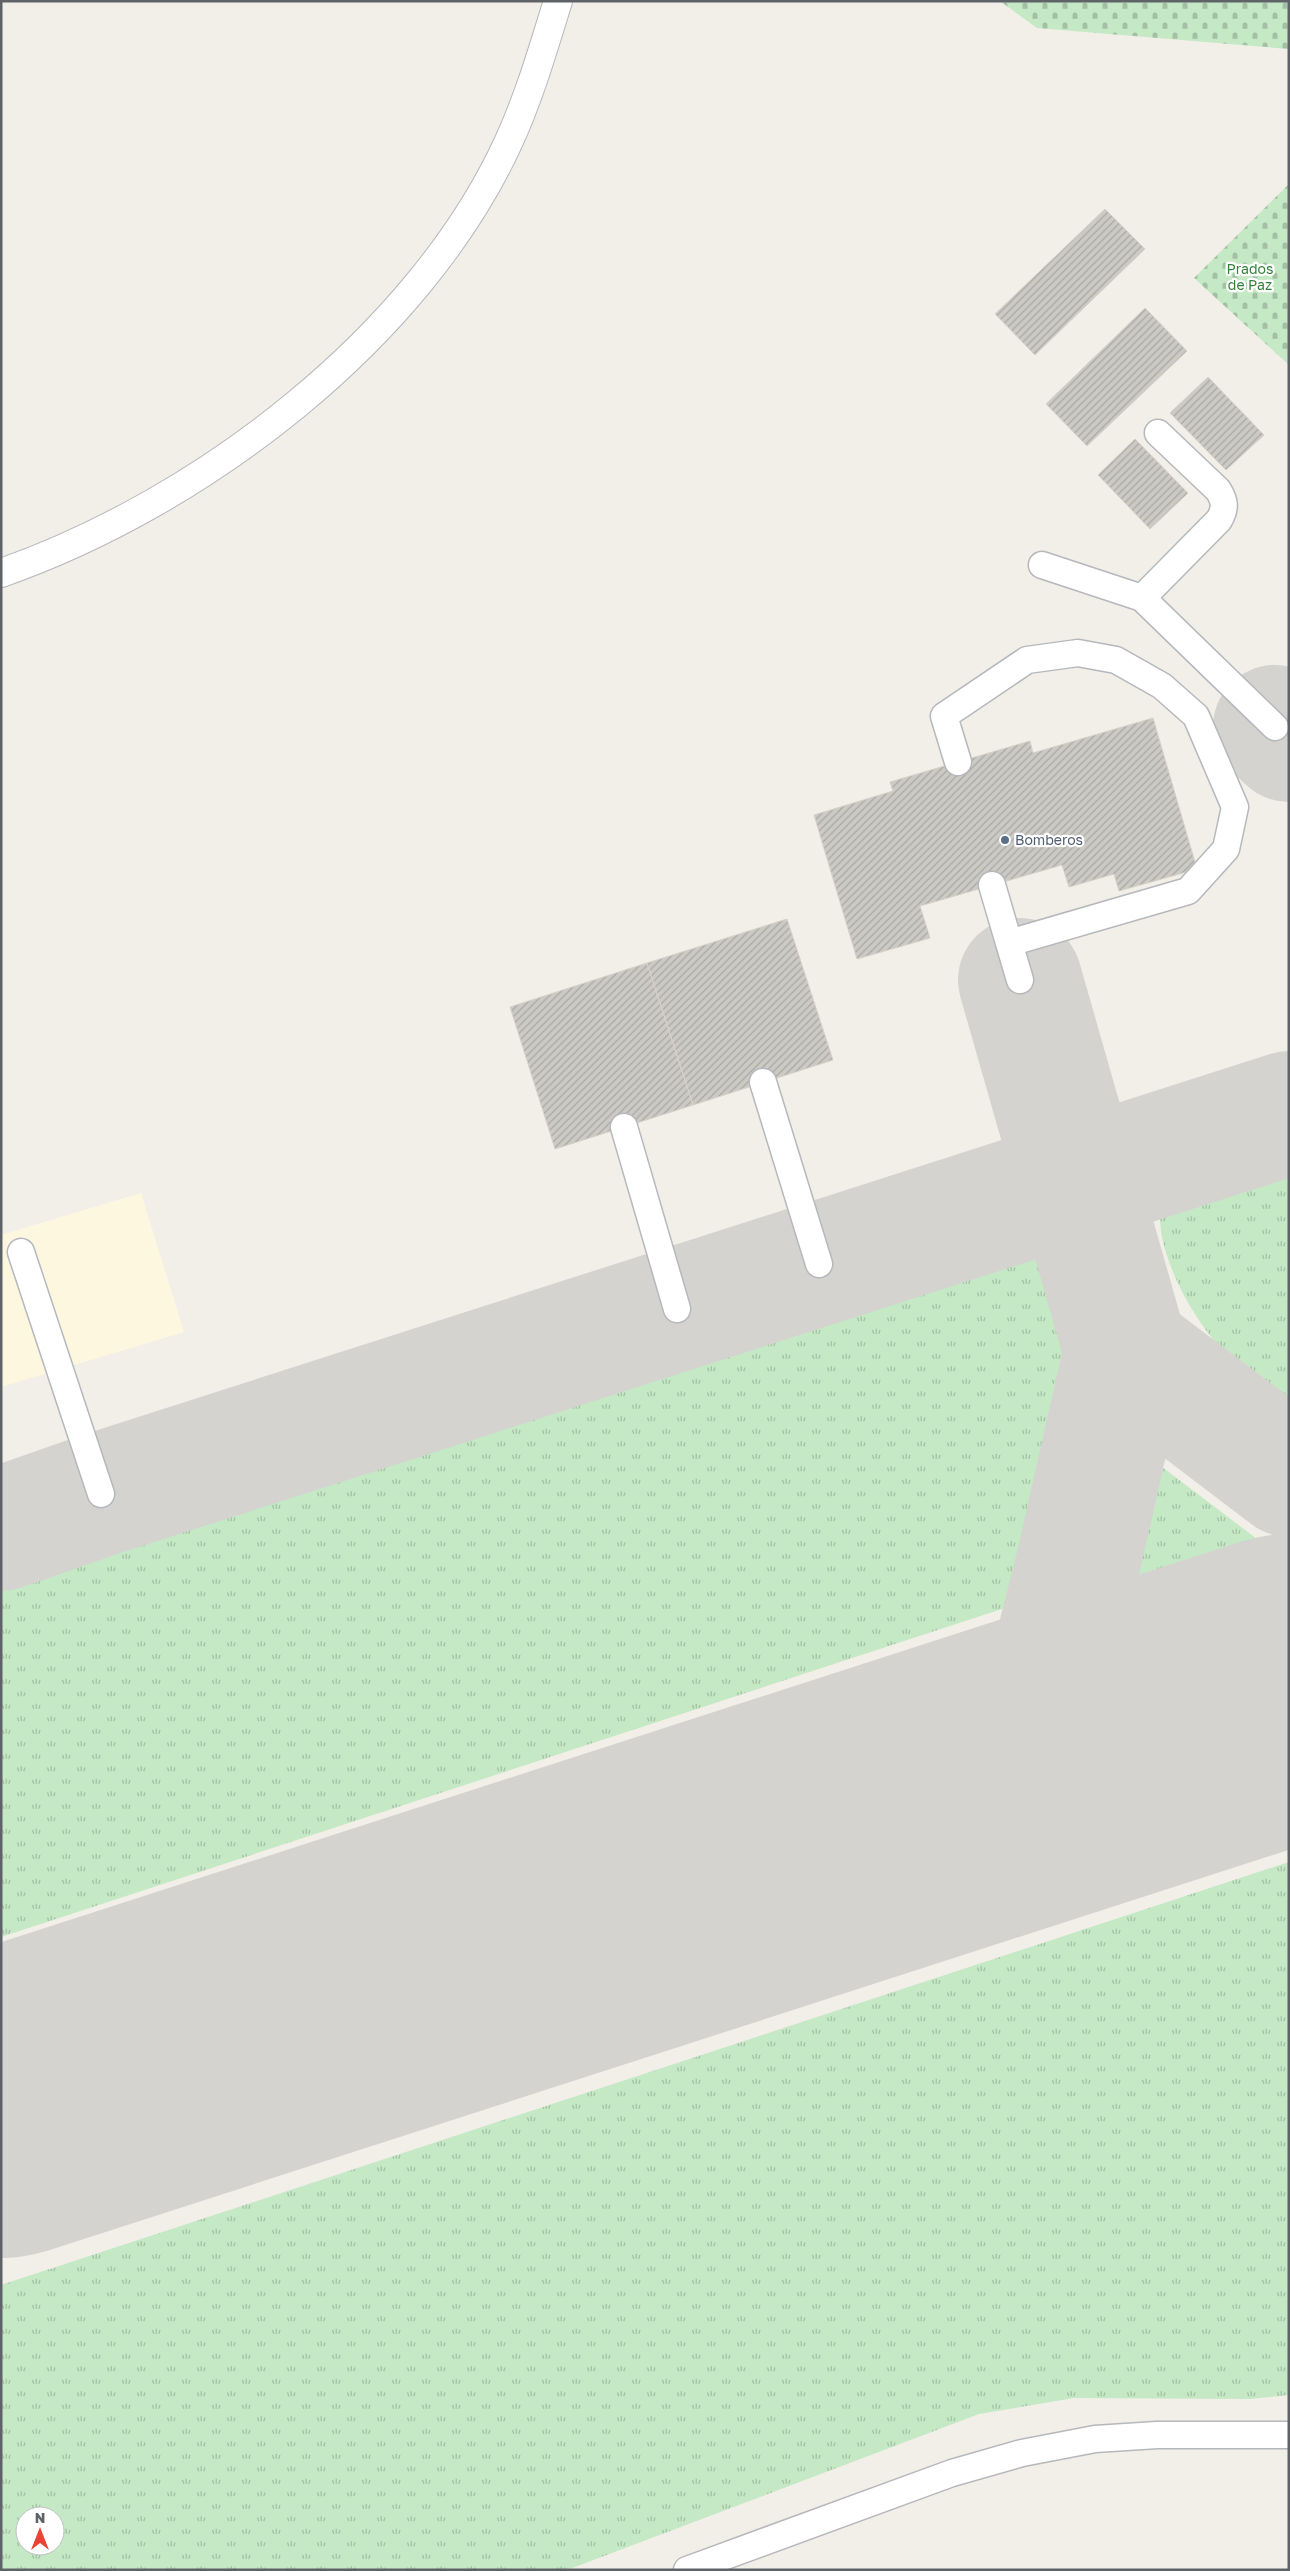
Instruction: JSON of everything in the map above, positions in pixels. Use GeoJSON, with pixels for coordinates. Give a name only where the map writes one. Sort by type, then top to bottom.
{"type":"FeatureCollection","features":[{"type":"Feature","properties":{"kind":"street"},"geometry":{"type":"LineString","coordinates":[[1,573],[37,560],[111,527],[186,484],[254,436],[333,374],[394,313],[432,267],[474,206],[508,143],[537,71],[558,1]]}},
{"type":"Feature","properties":{"kind":"lane"},"geometry":{"type":"LineString","coordinates":[[1142,598],[1219,520],[1224,510],[1224,499],[1218,490],[1158,433]]}},
{"type":"Feature","properties":{"kind":"lane"},"geometry":{"type":"LineString","coordinates":[[1042,565],[1142,598],[1275,727]]}},
{"type":"Feature","properties":{"kind":"lane"},"geometry":{"type":"LineString","coordinates":[[958,762],[944,716],[1027,660],[1078,653],[1116,660],[1162,686],[1196,716],[1235,807],[1226,849],[1188,890],[1009,943]]}},
{"type":"Feature","properties":{"kind":"lane"},"geometry":{"type":"LineString","coordinates":[[992,885],[1020,980]]}},
{"type":"Feature","properties":{"kind":"lane"},"geometry":{"type":"LineString","coordinates":[[763,1082],[819,1264]]}},
{"type":"Feature","properties":{"kind":"lane"},"geometry":{"type":"LineString","coordinates":[[624,1127],[677,1309]]}},
{"type":"Feature","properties":{"kind":"lane"},"geometry":{"type":"LineString","coordinates":[[21,1252],[101,1494]]}},
{"type":"Feature","properties":{"kind":"lane"},"geometry":{"type":"LineString","coordinates":[[687,2570],[952,2473],[1022,2453],[1095,2439],[1157,2435],[1289,2435]]}},
{"type":"Feature","properties":{"kind":"shaded area"},"geometry":{"type":"Polygon","coordinates":[[[141,1193],[184,1332],[1,1387],[1,1235],[141,1193]]]}},
{"type":"Feature","properties":{"kind":"green space"},"geometry":{"type":"Polygon","coordinates":[[[1000,1],[1289,1],[1289,49],[1037,28],[1000,1]]]}},
{"type":"Feature","properties":{"kind":"green space","name":"Prados de Paz"},"geometry":{"type":"Polygon","coordinates":[[[1289,184],[1289,365],[1194,278],[1289,184]]]}},
{"type":"Feature","properties":{"kind":"green space"},"geometry":{"type":"Polygon","coordinates":[[[1289,1147],[1289,1417],[1230,1360],[1197,1317],[1172,1269],[1162,1237],[1159,1204],[1171,1187],[1289,1147]]]}},
{"type":"Feature","properties":{"kind":"green space"},"geometry":{"type":"Polygon","coordinates":[[[1014,1231],[1035,1239],[1057,1291],[1071,1350],[1074,1405],[1069,1459],[1056,1512],[1039,1555],[1008,1607],[1,1937],[1,1559],[1014,1231]]]}},
{"type":"Feature","properties":{"kind":"green space"},"geometry":{"type":"Polygon","coordinates":[[[1141,1451],[1257,1539],[1112,1585],[1141,1451]]]}},
{"type":"Feature","properties":{"kind":"green space"},"geometry":{"type":"Polygon","coordinates":[[[1289,1862],[1289,2395],[1250,2399],[1074,2398],[979,2414],[567,2570],[1,2570],[1,2285],[1289,1862]]]}},
{"type":"Feature","properties":{"kind":"building"},"geometry":{"type":"Polygon","coordinates":[[[1105,209],[1145,249],[1035,355],[995,314],[1105,209]]]}},
{"type":"Feature","properties":{"kind":"building"},"geometry":{"type":"Polygon","coordinates":[[[1145,308],[1187,351],[1087,446],[1046,404],[1145,308]]]}},
{"type":"Feature","properties":{"kind":"building"},"geometry":{"type":"Polygon","coordinates":[[[1208,377],[1264,435],[1226,470],[1170,413],[1208,377]]]}},
{"type":"Feature","properties":{"kind":"building"},"geometry":{"type":"Polygon","coordinates":[[[1135,439],[1188,493],[1150,529],[1098,475],[1135,439]]]}},
{"type":"Feature","properties":{"kind":"building","name":"Bomberos"},"geometry":{"type":"Polygon","coordinates":[[[1153,718],[1197,869],[1119,891],[1114,874],[1069,887],[1062,865],[920,906],[930,938],[857,959],[814,815],[893,791],[890,782],[1030,741],[1033,753],[1153,718]]]}},
{"type":"Feature","properties":{"kind":"building"},"geometry":{"type":"Polygon","coordinates":[[[787,919],[833,1060],[693,1105],[647,963],[787,919]]]}},
{"type":"Feature","properties":{"kind":"building"},"geometry":{"type":"Polygon","coordinates":[[[647,963],[693,1105],[555,1149],[510,1007],[647,963]]]}},
{"type":"Feature","properties":{"kind":"taxiway"},"geometry":{"type":"LineString","coordinates":[[1275,727],[1289,740]]}},
{"type":"Feature","properties":{"kind":"taxiway"},"geometry":{"type":"LineString","coordinates":[[1020,980],[1126,1351],[1077,1568],[1025,1772]]}},
{"type":"Feature","properties":{"kind":"taxiway"},"geometry":{"type":"LineString","coordinates":[[1,1529],[101,1494],[1289,1113]]}},
{"type":"Feature","properties":{"kind":"taxiway"},"geometry":{"type":"LineString","coordinates":[[1126,1351],[1289,1475]]}},
{"type":"Feature","properties":{"kind":"runway"},"geometry":{"type":"LineString","coordinates":[[1,2104],[1289,1688]]}},
{"type":"Feature","properties":{"kind":"place","name":"Bomberos"},"geometry":{"type":"Point","coordinates":[1005,840]}}]}
